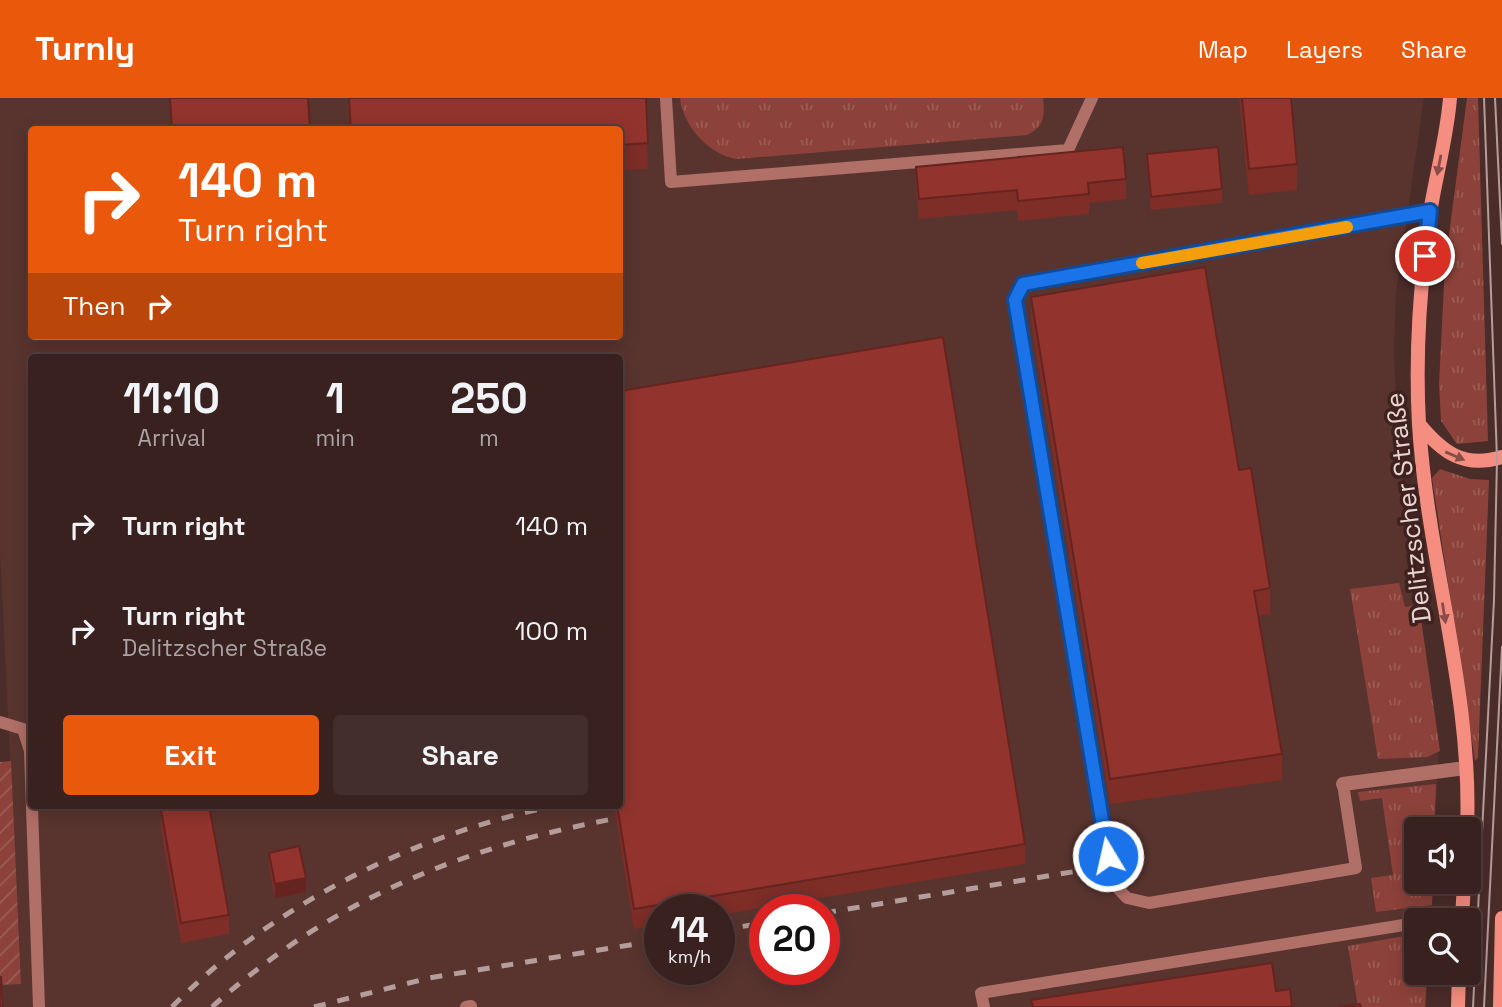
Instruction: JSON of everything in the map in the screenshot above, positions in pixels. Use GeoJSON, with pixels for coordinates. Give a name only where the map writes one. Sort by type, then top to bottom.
{"type":"FeatureCollection","features":[{"type":"Feature","properties":{"kind":"main road","name":"Delitzscher Straße"},"geometry":{"type":"LineString","coordinates":[[1450,98],[1430,211],[1419,313],[1419,424],[1422,469],[1460,718],[1467,817]]}},
{"type":"Feature","properties":{"kind":"main road"},"geometry":{"type":"LineString","coordinates":[[1419,424],[1444,452],[1460,460],[1478,462],[1502,457]]}},
{"type":"Feature","properties":{"kind":"main road"},"geometry":{"type":"LineString","coordinates":[[1500,1007],[1502,918]]}},
{"type":"Feature","properties":{"kind":"main road"},"geometry":{"type":"LineString","coordinates":[[1458,1007],[1459,985]]}},
{"type":"Feature","properties":{"kind":"street"},"geometry":{"type":"LineString","coordinates":[[1343,784],[1465,768]]}},
{"type":"Feature","properties":{"kind":"lane"},"geometry":{"type":"LineString","coordinates":[[666,98],[671,182],[1068,150],[1092,98]]}},
{"type":"Feature","properties":{"kind":"lane"},"geometry":{"type":"LineString","coordinates":[[1343,784],[1356,868],[1149,903],[1127,898],[1112,882],[1015,300],[1023,284],[1430,211]]}},
{"type":"Feature","properties":{"kind":"lane"},"geometry":{"type":"LineString","coordinates":[[0,722],[27,728]]}},
{"type":"Feature","properties":{"kind":"lane"},"geometry":{"type":"LineString","coordinates":[[32,809],[39,1007]]}},
{"type":"Feature","properties":{"kind":"lane"},"geometry":{"type":"LineString","coordinates":[[984,1007],[981,993],[1404,925]]}},
{"type":"Feature","properties":{"kind":"shaded area"},"geometry":{"type":"Polygon","coordinates":[[[0,98],[1424,98],[1396,293],[1394,351],[1399,461],[1438,757],[1436,817],[1404,817],[1404,894],[1432,894],[1432,908],[1404,908],[1404,985],[1427,985],[1426,1007],[0,1007],[0,985],[21,983],[0,551],[0,98]]]}},
{"type":"Feature","properties":{"kind":"green space"},"geometry":{"type":"Polygon","coordinates":[[[680,98],[1043,98],[1044,110],[1040,125],[1027,135],[737,159],[717,152],[699,138],[686,119],[680,98]]]}},
{"type":"Feature","properties":{"kind":"green space"},"geometry":{"type":"Polygon","coordinates":[[[1467,98],[1478,98],[1488,441],[1457,444],[1441,421],[1439,384],[1445,265],[1467,98]]]}},
{"type":"Feature","properties":{"kind":"green space"},"geometry":{"type":"Polygon","coordinates":[[[1440,469],[1470,479],[1489,480],[1478,758],[1475,761],[1432,478],[1440,469]]]}},
{"type":"Feature","properties":{"kind":"green space"},"geometry":{"type":"Polygon","coordinates":[[[1399,583],[1405,607],[1419,605],[1440,751],[1427,757],[1378,759],[1350,589],[1399,583]]]}},
{"type":"Feature","properties":{"kind":"green space"},"geometry":{"type":"Polygon","coordinates":[[[11,761],[21,984],[0,985],[0,762],[11,761]]]}},
{"type":"Feature","properties":{"kind":"green space"},"geometry":{"type":"Polygon","coordinates":[[[1436,784],[1435,817],[1404,817],[1404,894],[1432,894],[1432,905],[1376,912],[1371,878],[1393,875],[1382,798],[1360,801],[1358,792],[1436,784]]]}},
{"type":"Feature","properties":{"kind":"green space"},"geometry":{"type":"Polygon","coordinates":[[[1404,936],[1404,985],[1426,985],[1425,1007],[1358,1007],[1348,946],[1404,936]]]}},
{"type":"Feature","properties":{"kind":"building"},"geometry":{"type":"Polygon","coordinates":[[[170,98],[308,98],[310,126],[172,126],[170,98]]]}},
{"type":"Feature","properties":{"kind":"building"},"geometry":{"type":"Polygon","coordinates":[[[349,98],[646,98],[648,143],[623,145],[623,126],[351,126],[349,98]]]}},
{"type":"Feature","properties":{"kind":"building"},"geometry":{"type":"Polygon","coordinates":[[[1242,98],[1291,98],[1297,164],[1249,169],[1242,98]]]}},
{"type":"Feature","properties":{"kind":"building"},"geometry":{"type":"Polygon","coordinates":[[[1123,147],[1126,179],[1088,183],[1089,194],[1018,201],[1017,190],[919,199],[916,167],[1123,147]]]}},
{"type":"Feature","properties":{"kind":"building"},"geometry":{"type":"Polygon","coordinates":[[[1218,147],[1222,189],[1151,197],[1147,154],[1218,147]]]}},
{"type":"Feature","properties":{"kind":"building"},"geometry":{"type":"Polygon","coordinates":[[[1205,267],[1239,470],[1251,468],[1270,588],[1254,591],[1282,754],[1110,779],[1031,297],[1205,267]]]}},
{"type":"Feature","properties":{"kind":"building"},"geometry":{"type":"Polygon","coordinates":[[[943,337],[1025,844],[724,894],[644,894],[644,907],[634,909],[618,809],[623,809],[623,390],[943,337]]]}},
{"type":"Feature","properties":{"kind":"building"},"geometry":{"type":"Polygon","coordinates":[[[210,809],[229,915],[181,923],[161,810],[210,809]]]}},
{"type":"Feature","properties":{"kind":"building"},"geometry":{"type":"Polygon","coordinates":[[[299,846],[306,878],[275,884],[269,853],[299,846]]]}},
{"type":"Feature","properties":{"kind":"building"},"geometry":{"type":"Polygon","coordinates":[[[1272,963],[1276,991],[1290,989],[1292,1007],[1033,1007],[1031,1000],[1272,963]]]}},
{"type":"Feature","properties":{"kind":"building"},"geometry":{"type":"Polygon","coordinates":[[[1,977],[3,1007],[0,1007],[1,977]]]}},
{"type":"Feature","properties":{"kind":"building"},"geometry":{"type":"Polygon","coordinates":[[[1360,1004],[1361,1007],[1339,1007],[1360,1004]]]}},
{"type":"Feature","properties":{"kind":"tram line"},"geometry":{"type":"LineString","coordinates":[[1473,1007],[1494,600],[1497,459],[1484,98]]}},
{"type":"Feature","properties":{"kind":"tram line"},"geometry":{"type":"LineString","coordinates":[[1495,98],[1502,244]]}},
{"type":"Feature","properties":{"kind":"tram line"},"geometry":{"type":"LineString","coordinates":[[1484,1007],[1502,647]]}},
{"type":"Feature","properties":{"kind":"railway"},"geometry":{"type":"LineString","coordinates":[[172,1007],[212,970],[256,936],[302,905],[351,878],[401,854],[453,834],[541,809]]}},
{"type":"Feature","properties":{"kind":"railway"},"geometry":{"type":"LineString","coordinates":[[212,1007],[259,968],[308,934],[358,904],[409,880],[518,841],[635,815]]}},
{"type":"Feature","properties":{"kind":"railway"},"geometry":{"type":"LineString","coordinates":[[840,910],[1090,869]]}},
{"type":"Feature","properties":{"kind":"railway"},"geometry":{"type":"LineString","coordinates":[[735,928],[749,925]]}},
{"type":"Feature","properties":{"kind":"railway"},"geometry":{"type":"LineString","coordinates":[[314,1007],[429,978],[644,943]]}},
{"type":"Feature","properties":{"kind":"slow traffic"},"geometry":{"type":"LineString","coordinates":[[1142,263],[1347,227]]}},
{"type":"Feature","properties":{"kind":"route"},"geometry":{"type":"LineString","coordinates":[[1108,856],[1015,300],[1023,284],[1430,211],[1425,256]]}}]}
